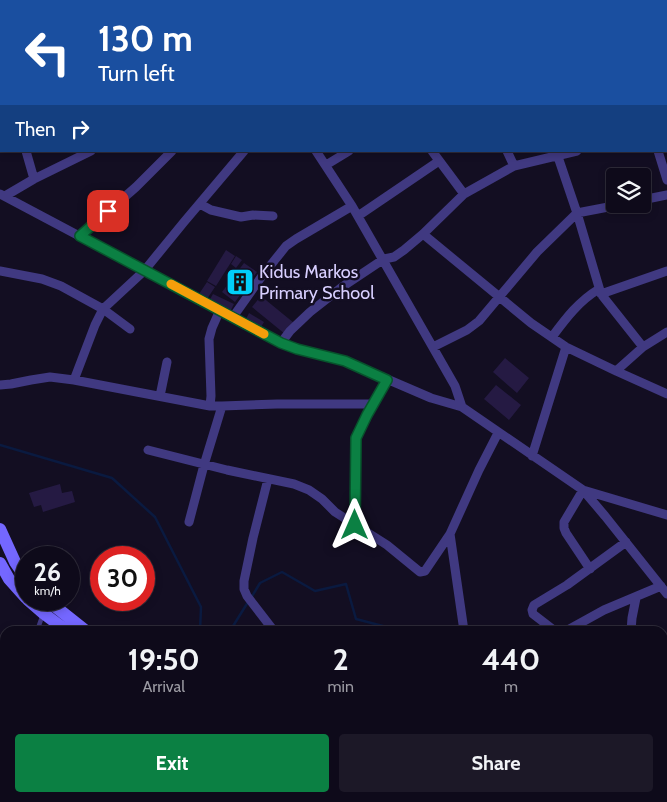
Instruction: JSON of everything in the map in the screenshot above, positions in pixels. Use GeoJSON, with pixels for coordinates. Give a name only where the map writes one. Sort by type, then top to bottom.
{"type":"FeatureCollection","features":[{"type":"Feature","properties":{"kind":"main road"},"geometry":{"type":"LineString","coordinates":[[0,529],[15,562]]}},
{"type":"Feature","properties":{"kind":"main road"},"geometry":{"type":"LineString","coordinates":[[0,563],[15,586]]}},
{"type":"Feature","properties":{"kind":"main road"},"geometry":{"type":"LineString","coordinates":[[51,611],[63,626]]}},
{"type":"Feature","properties":{"kind":"main road"},"geometry":{"type":"LineString","coordinates":[[55,611],[78,626]]}},
{"type":"Feature","properties":{"kind":"street"},"geometry":{"type":"LineString","coordinates":[[26,152],[34,179]]}},
{"type":"Feature","properties":{"kind":"street"},"geometry":{"type":"LineString","coordinates":[[2,195],[89,152]]}},
{"type":"Feature","properties":{"kind":"street"},"geometry":{"type":"LineString","coordinates":[[80,236],[136,187],[171,152]]}},
{"type":"Feature","properties":{"kind":"street"},"geometry":{"type":"LineString","coordinates":[[74,380],[103,309],[144,270],[243,152]]}},
{"type":"Feature","properties":{"kind":"street"},"geometry":{"type":"LineString","coordinates":[[317,152],[384,259],[455,386],[462,407]]}},
{"type":"Feature","properties":{"kind":"street"},"geometry":{"type":"LineString","coordinates":[[326,166],[347,152]]}},
{"type":"Feature","properties":{"kind":"street"},"geometry":{"type":"LineString","coordinates":[[433,152],[464,194]]}},
{"type":"Feature","properties":{"kind":"street"},"geometry":{"type":"LineString","coordinates":[[507,152],[514,166]]}},
{"type":"Feature","properties":{"kind":"street"},"geometry":{"type":"LineString","coordinates":[[658,152],[667,180]]}},
{"type":"Feature","properties":{"kind":"street"},"geometry":{"type":"LineString","coordinates":[[281,343],[290,331],[310,312],[342,287],[384,259],[394,257],[404,250],[464,194],[514,166],[557,153],[600,291],[643,347]]}},
{"type":"Feature","properties":{"kind":"street"},"geometry":{"type":"LineString","coordinates":[[358,216],[439,161]]}},
{"type":"Feature","properties":{"kind":"street"},"geometry":{"type":"LineString","coordinates":[[2,195],[281,343],[345,361],[431,398],[462,407],[583,490],[664,590],[604,610],[575,626]]}},
{"type":"Feature","properties":{"kind":"street"},"geometry":{"type":"LineString","coordinates":[[651,199],[667,196]]}},
{"type":"Feature","properties":{"kind":"street"},"geometry":{"type":"LineString","coordinates":[[200,204],[211,210],[241,217],[253,215],[273,216]]}},
{"type":"Feature","properties":{"kind":"street"},"geometry":{"type":"LineString","coordinates":[[233,317],[286,246],[352,206]]}},
{"type":"Feature","properties":{"kind":"street"},"geometry":{"type":"LineString","coordinates":[[433,347],[467,330],[478,321],[537,252],[577,213],[606,207]]}},
{"type":"Feature","properties":{"kind":"street"},"geometry":{"type":"LineString","coordinates":[[423,234],[530,323],[566,347],[667,394]]}},
{"type":"Feature","properties":{"kind":"street"},"geometry":{"type":"LineString","coordinates":[[0,271],[42,279],[61,286],[103,309],[130,329]]}},
{"type":"Feature","properties":{"kind":"street"},"geometry":{"type":"LineString","coordinates":[[552,337],[582,300],[600,291],[667,271]]}},
{"type":"Feature","properties":{"kind":"street"},"geometry":{"type":"LineString","coordinates":[[210,406],[209,339],[220,310]]}},
{"type":"Feature","properties":{"kind":"street"},"geometry":{"type":"LineString","coordinates":[[616,371],[643,347],[667,332]]}},
{"type":"Feature","properties":{"kind":"street"},"geometry":{"type":"LineString","coordinates":[[532,456],[566,347]]}},
{"type":"Feature","properties":{"kind":"street"},"geometry":{"type":"LineString","coordinates":[[160,396],[167,362]]}},
{"type":"Feature","properties":{"kind":"street"},"geometry":{"type":"LineString","coordinates":[[0,385],[50,377],[210,406],[374,404]]}},
{"type":"Feature","properties":{"kind":"street"},"geometry":{"type":"LineString","coordinates":[[355,525],[356,438],[387,380]]}},
{"type":"Feature","properties":{"kind":"street"},"geometry":{"type":"LineString","coordinates":[[189,522],[222,406]]}},
{"type":"Feature","properties":{"kind":"street"},"geometry":{"type":"LineString","coordinates":[[148,450],[204,465],[294,484],[309,490],[322,499],[335,512],[387,545],[420,572],[425,571],[450,534],[498,433]]}},
{"type":"Feature","properties":{"kind":"street"},"geometry":{"type":"LineString","coordinates":[[268,478],[253,538],[244,588],[247,596],[270,626]]}},
{"type":"Feature","properties":{"kind":"street"},"geometry":{"type":"LineString","coordinates":[[583,490],[667,515]]}},
{"type":"Feature","properties":{"kind":"street"},"geometry":{"type":"LineString","coordinates":[[583,490],[564,522],[564,528],[590,569]]}},
{"type":"Feature","properties":{"kind":"street"},"geometry":{"type":"LineString","coordinates":[[450,534],[463,626]]}},
{"type":"Feature","properties":{"kind":"street"},"geometry":{"type":"LineString","coordinates":[[549,626],[533,614],[534,606],[590,569],[626,542]]}},
{"type":"Feature","properties":{"kind":"street"},"geometry":{"type":"LineString","coordinates":[[632,626],[636,598]]}},
{"type":"Feature","properties":{"kind":"lane"},"geometry":{"type":"LineString","coordinates":[[39,626],[45,611]]}},
{"type":"Feature","properties":{"kind":"building"},"geometry":{"type":"Polygon","coordinates":[[[226,250],[235,256],[216,286],[207,281],[226,250]]]}},
{"type":"Feature","properties":{"kind":"building"},"geometry":{"type":"Polygon","coordinates":[[[236,256],[242,260],[236,268],[231,264],[236,256]]]}},
{"type":"Feature","properties":{"kind":"building","name":"Kidus Markos Primary School"},"geometry":{"type":"Polygon","coordinates":[[[244,263],[257,272],[235,302],[222,292],[244,263]]]}},
{"type":"Feature","properties":{"kind":"building"},"geometry":{"type":"Polygon","coordinates":[[[207,282],[215,287],[207,299],[199,294],[207,282]]]}},
{"type":"Feature","properties":{"kind":"building"},"geometry":{"type":"Polygon","coordinates":[[[213,294],[234,304],[230,312],[209,301],[213,294]]]}},
{"type":"Feature","properties":{"kind":"building"},"geometry":{"type":"Polygon","coordinates":[[[261,296],[294,323],[285,334],[252,307],[261,296]]]}},
{"type":"Feature","properties":{"kind":"building"},"geometry":{"type":"Polygon","coordinates":[[[249,313],[264,322],[261,327],[246,319],[249,313]]]}},
{"type":"Feature","properties":{"kind":"building"},"geometry":{"type":"Polygon","coordinates":[[[505,358],[529,378],[517,393],[493,372],[505,358]]]}},
{"type":"Feature","properties":{"kind":"building"},"geometry":{"type":"Polygon","coordinates":[[[496,385],[521,405],[509,420],[484,399],[496,385]]]}},
{"type":"Feature","properties":{"kind":"building"},"geometry":{"type":"Polygon","coordinates":[[[60,484],[62,493],[72,491],[75,502],[43,512],[41,505],[34,507],[29,493],[60,484]]]}},
{"type":"Feature","properties":{"kind":"waterway"},"geometry":{"type":"LineString","coordinates":[[0,445],[112,478],[155,517],[201,607],[200,626]]}},
{"type":"Feature","properties":{"kind":"waterway"},"geometry":{"type":"LineString","coordinates":[[251,598],[260,583],[282,572],[315,591],[346,584],[356,619],[383,626]]}},
{"type":"Feature","properties":{"kind":"waterway"},"geometry":{"type":"LineString","coordinates":[[233,626],[248,602]]}},
{"type":"Feature","properties":{"kind":"slow traffic"},"geometry":{"type":"LineString","coordinates":[[171,284],[264,334]]}},
{"type":"Feature","properties":{"kind":"place","name":"Kidus Markos Primary School"},"geometry":{"type":"Point","coordinates":[240,282]}},
{"type":"Feature","properties":{"kind":"route"},"geometry":{"type":"LineString","coordinates":[[108,211],[80,236],[281,343],[345,361],[387,380],[356,438],[355,525]]}}]}
